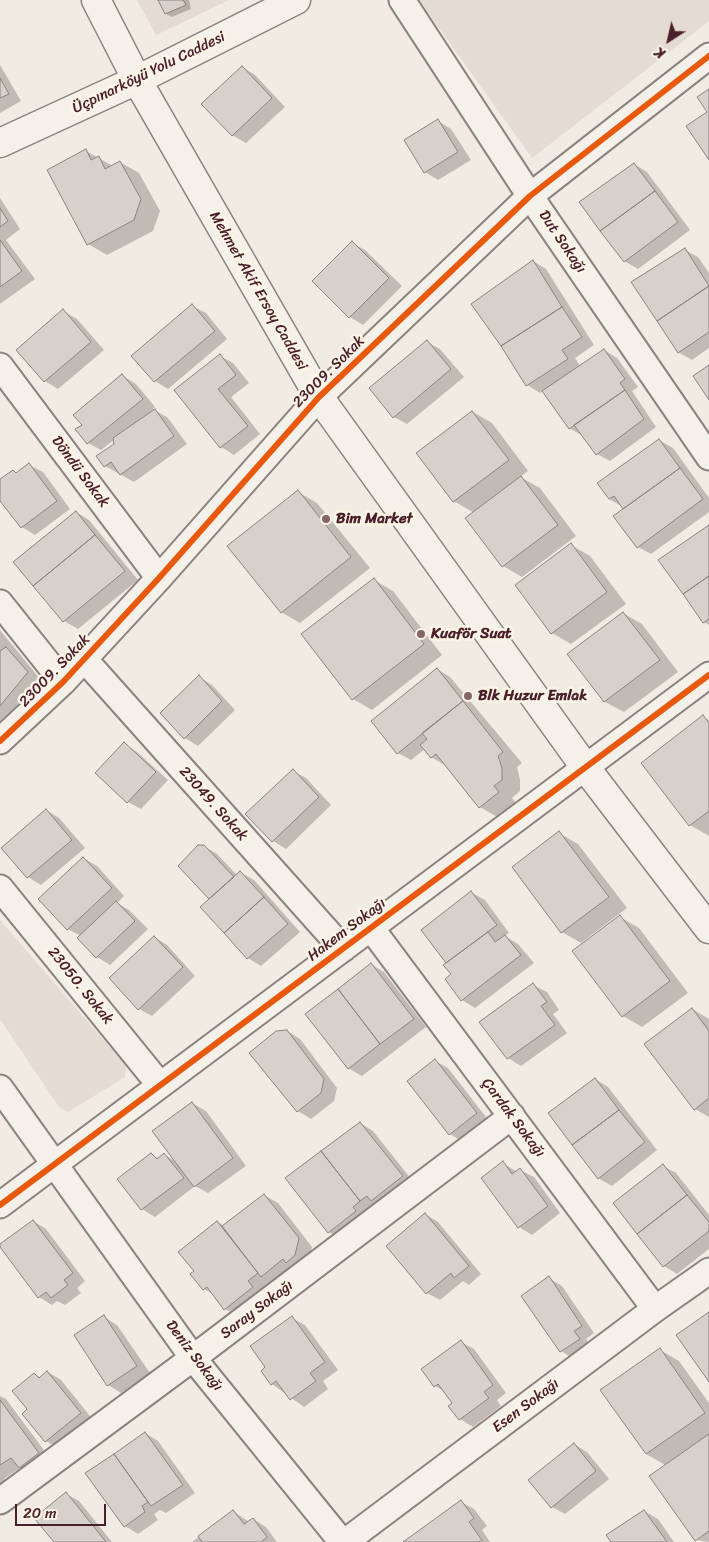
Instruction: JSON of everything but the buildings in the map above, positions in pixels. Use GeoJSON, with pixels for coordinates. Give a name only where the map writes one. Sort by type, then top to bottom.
{"type":"FeatureCollection","features":[{"type":"Feature","properties":{"kind":"main road","name":"Mehmet Akif Ersoy Caddesi"},"geometry":{"type":"LineString","coordinates":[[96,0],[136,80],[319,397],[585,767],[709,929]]}},
{"type":"Feature","properties":{"kind":"main road","name":"Üçpınarköyü Yolu Caddesi"},"geometry":{"type":"LineString","coordinates":[[0,143],[136,80],[296,0]]}},
{"type":"Feature","properties":{"kind":"street","name":"Dut Sokağı"},"geometry":{"type":"LineString","coordinates":[[402,0],[530,196],[709,457]]}},
{"type":"Feature","properties":{"kind":"street","name":"23009. Sokak"},"geometry":{"type":"LineString","coordinates":[[0,741],[63,682],[159,578],[319,397],[530,196],[709,56]]}},
{"type":"Feature","properties":{"kind":"street","name":"Döndü Sokak"},"geometry":{"type":"LineString","coordinates":[[0,366],[159,578]]}},
{"type":"Feature","properties":{"kind":"street"},"geometry":{"type":"LineString","coordinates":[[0,603],[63,682]]}},
{"type":"Feature","properties":{"kind":"street","name":"23049. Sokak"},"geometry":{"type":"LineString","coordinates":[[84,659],[343,949]]}},
{"type":"Feature","properties":{"kind":"street","name":"Hakem Sokağı"},"geometry":{"type":"LineString","coordinates":[[0,1205],[709,675]]}},
{"type":"Feature","properties":{"kind":"street","name":"23050. Sokak"},"geometry":{"type":"LineString","coordinates":[[0,888],[160,1085]]}},
{"type":"Feature","properties":{"kind":"street","name":"Çardak Sokağı"},"geometry":{"type":"LineString","coordinates":[[371,928],[656,1309]]}},
{"type":"Feature","properties":{"kind":"street","name":"Deniz Sokağı"},"geometry":{"type":"LineString","coordinates":[[0,1088],[53,1165],[193,1358],[343,1542]]}},
{"type":"Feature","properties":{"kind":"street","name":"Saray Sokağı"},"geometry":{"type":"LineString","coordinates":[[0,1501],[193,1358],[512,1116]]}},
{"type":"Feature","properties":{"kind":"street","name":"Esen Sokağı"},"geometry":{"type":"LineString","coordinates":[[343,1542],[709,1271]]}},
{"type":"Feature","properties":{"kind":"shaded area"},"geometry":{"type":"Polygon","coordinates":[[[137,0],[229,0],[156,35],[137,0]]]}},
{"type":"Feature","properties":{"kind":"shaded area"},"geometry":{"type":"Polygon","coordinates":[[[419,0],[709,0],[709,21],[532,158],[419,0]]]}},
{"type":"Feature","properties":{"kind":"shaded area"},"geometry":{"type":"Polygon","coordinates":[[[0,920],[126,1066],[125,1077],[68,1112],[59,1107],[0,1019],[0,920]]]}},
{"type":"Feature","properties":{"kind":"cycle path"},"geometry":{"type":"LineString","coordinates":[[0,741],[63,682],[159,578],[319,397],[530,196],[709,56]]}},
{"type":"Feature","properties":{"kind":"cycle path"},"geometry":{"type":"LineString","coordinates":[[0,1205],[709,675]]}},
{"type":"Feature","properties":{"kind":"place","name":"Bim Market"},"geometry":{"type":"Point","coordinates":[326,519]}},
{"type":"Feature","properties":{"kind":"place","name":"Kuaför Suat"},"geometry":{"type":"Point","coordinates":[421,634]}},
{"type":"Feature","properties":{"kind":"place","name":"Blk Huzur Emlak"},"geometry":{"type":"Point","coordinates":[468,696]}}]}
